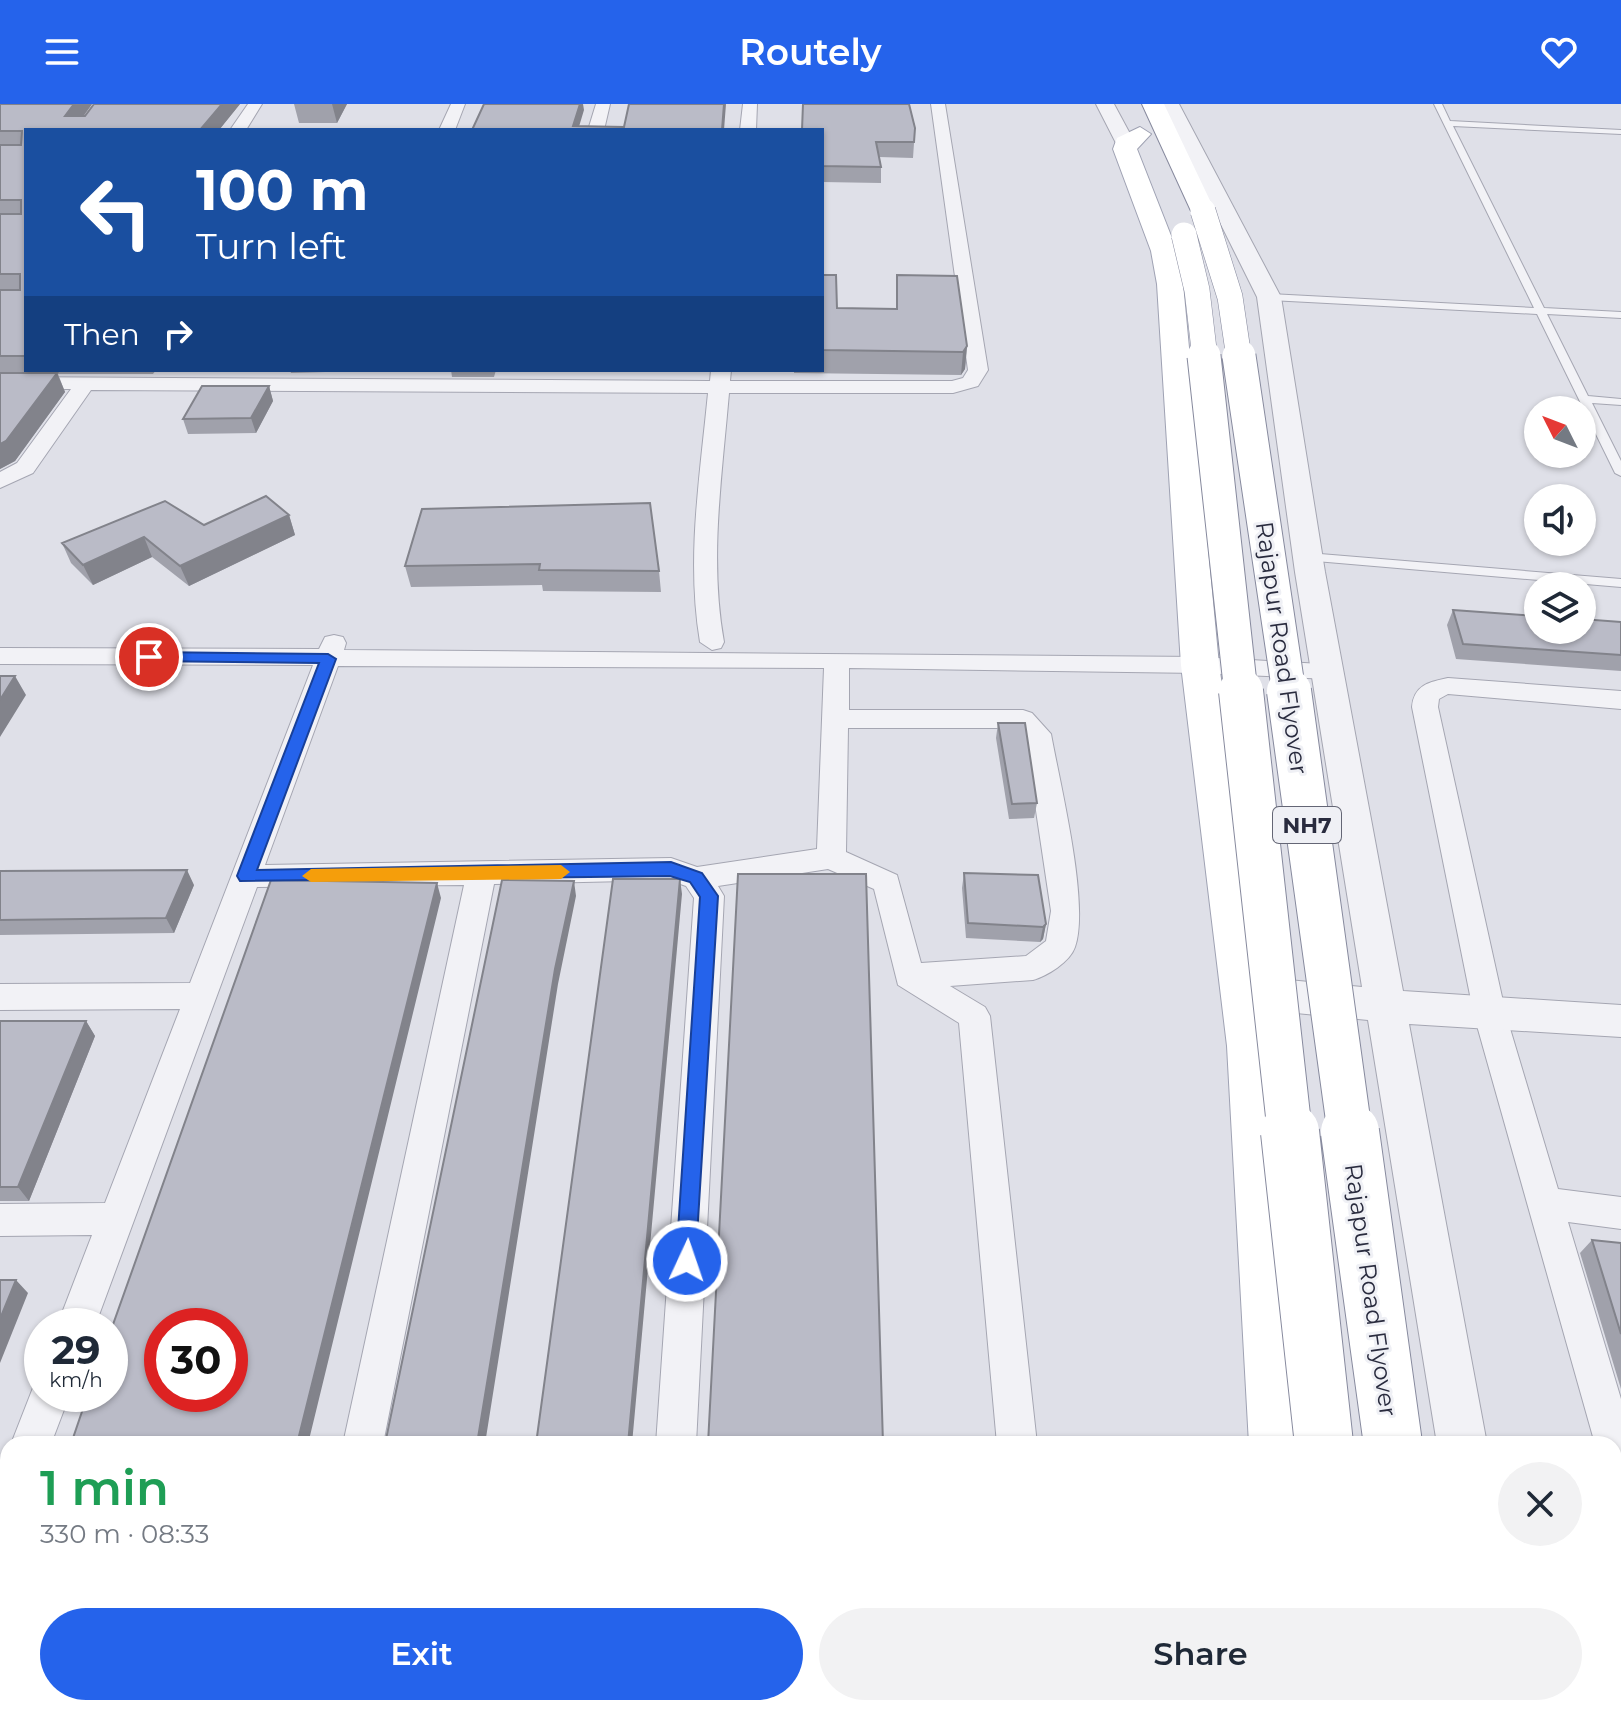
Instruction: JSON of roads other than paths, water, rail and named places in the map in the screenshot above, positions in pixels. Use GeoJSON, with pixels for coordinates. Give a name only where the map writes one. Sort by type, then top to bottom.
{"type":"FeatureCollection","features":[{"type":"Feature","properties":{"kind":"main road","name":"Rajapur Road Flyover"},"geometry":{"type":"LineString","coordinates":[[1136,121],[1181,201],[1233,312],[1392,1436]]}},
{"type":"Feature","properties":{"kind":"main road","name":"Rajapur Road Flyover"},"geometry":{"type":"LineString","coordinates":[[1136,121],[1181,201],[1197,290],[1323,1436]]}},
{"type":"Feature","properties":{"kind":"main road"},"geometry":{"type":"LineString","coordinates":[[1136,121],[1170,284],[1251,1046],[1277,1436]]}},
{"type":"Feature","properties":{"kind":"street"},"geometry":{"type":"LineString","coordinates":[[239,128],[255,104]]}},
{"type":"Feature","properties":{"kind":"street"},"geometry":{"type":"LineString","coordinates":[[448,128],[458,104]]}},
{"type":"Feature","properties":{"kind":"street"},"geometry":{"type":"LineString","coordinates":[[597,128],[603,104]]}},
{"type":"Feature","properties":{"kind":"street"},"geometry":{"type":"LineString","coordinates":[[748,128],[750,104]]}},
{"type":"Feature","properties":{"kind":"street"},"geometry":{"type":"LineString","coordinates":[[0,383],[85,384],[209,377],[720,379],[953,387],[971,382],[978,370],[938,104]]}},
{"type":"Feature","properties":{"kind":"street"},"geometry":{"type":"LineString","coordinates":[[1105,104],[1136,121]]}},
{"type":"Feature","properties":{"kind":"street"},"geometry":{"type":"LineString","coordinates":[[1170,104],[1269,297],[1308,557],[1461,1436]]}},
{"type":"Feature","properties":{"kind":"street"},"geometry":{"type":"LineString","coordinates":[[712,642],[705,614],[705,570],[720,379]]}},
{"type":"Feature","properties":{"kind":"street"},"geometry":{"type":"LineString","coordinates":[[0,481],[25,468],[85,384]]}},
{"type":"Feature","properties":{"kind":"street"},"geometry":{"type":"LineString","coordinates":[[0,639],[332,650],[837,660],[1208,657]]}},
{"type":"Feature","properties":{"kind":"street"},"geometry":{"type":"LineString","coordinates":[[0,656],[712,642],[1327,662]]}},
{"type":"Feature","properties":{"kind":"street"},"geometry":{"type":"LineString","coordinates":[[83,1308],[332,650]]}},
{"type":"Feature","properties":{"kind":"street"},"geometry":{"type":"LineString","coordinates":[[831,858],[837,660]]}},
{"type":"Feature","properties":{"kind":"street"},"geometry":{"type":"LineString","coordinates":[[1612,1436],[1490,1015],[1426,697],[1434,689],[1448,686],[1621,700]]}},
{"type":"Feature","properties":{"kind":"street"},"geometry":{"type":"LineString","coordinates":[[835,719],[1023,719],[1038,734],[1066,911],[1060,947],[1033,968],[909,976]]}},
{"type":"Feature","properties":{"kind":"street"},"geometry":{"type":"LineString","coordinates":[[246,876],[671,869],[696,878],[831,858],[887,883],[909,976],[974,1016],[1016,1436]]}},
{"type":"Feature","properties":{"kind":"street"},"geometry":{"type":"LineString","coordinates":[[365,1436],[481,874]]}},
{"type":"Feature","properties":{"kind":"street"},"geometry":{"type":"LineString","coordinates":[[676,1436],[709,896],[696,878]]}},
{"type":"Feature","properties":{"kind":"street"},"geometry":{"type":"LineString","coordinates":[[1243,992],[1490,1015],[1621,1021]]}},
{"type":"Feature","properties":{"kind":"street"},"geometry":{"type":"LineString","coordinates":[[0,997],[201,996]]}},
{"type":"Feature","properties":{"kind":"street"},"geometry":{"type":"LineString","coordinates":[[1543,1203],[1621,1213]]}},
{"type":"Feature","properties":{"kind":"street"},"geometry":{"type":"LineString","coordinates":[[0,1220],[117,1219]]}},
{"type":"Feature","properties":{"kind":"street"},"geometry":{"type":"LineString","coordinates":[[34,1436],[43,1412]]}},
{"type":"Feature","properties":{"kind":"lane"},"geometry":{"type":"LineString","coordinates":[[1438,104],[1583,396]]}},
{"type":"Feature","properties":{"kind":"lane"},"geometry":{"type":"LineString","coordinates":[[1448,123],[1621,132]]}},
{"type":"Feature","properties":{"kind":"lane"},"geometry":{"type":"LineString","coordinates":[[1269,297],[1621,315]]}},
{"type":"Feature","properties":{"kind":"lane"},"geometry":{"type":"LineString","coordinates":[[1596,400],[1621,402]]}},
{"type":"Feature","properties":{"kind":"lane"},"geometry":{"type":"LineString","coordinates":[[1596,423],[1621,473]]}},
{"type":"Feature","properties":{"kind":"lane"},"geometry":{"type":"LineString","coordinates":[[1308,557],[1621,583]]}}]}
